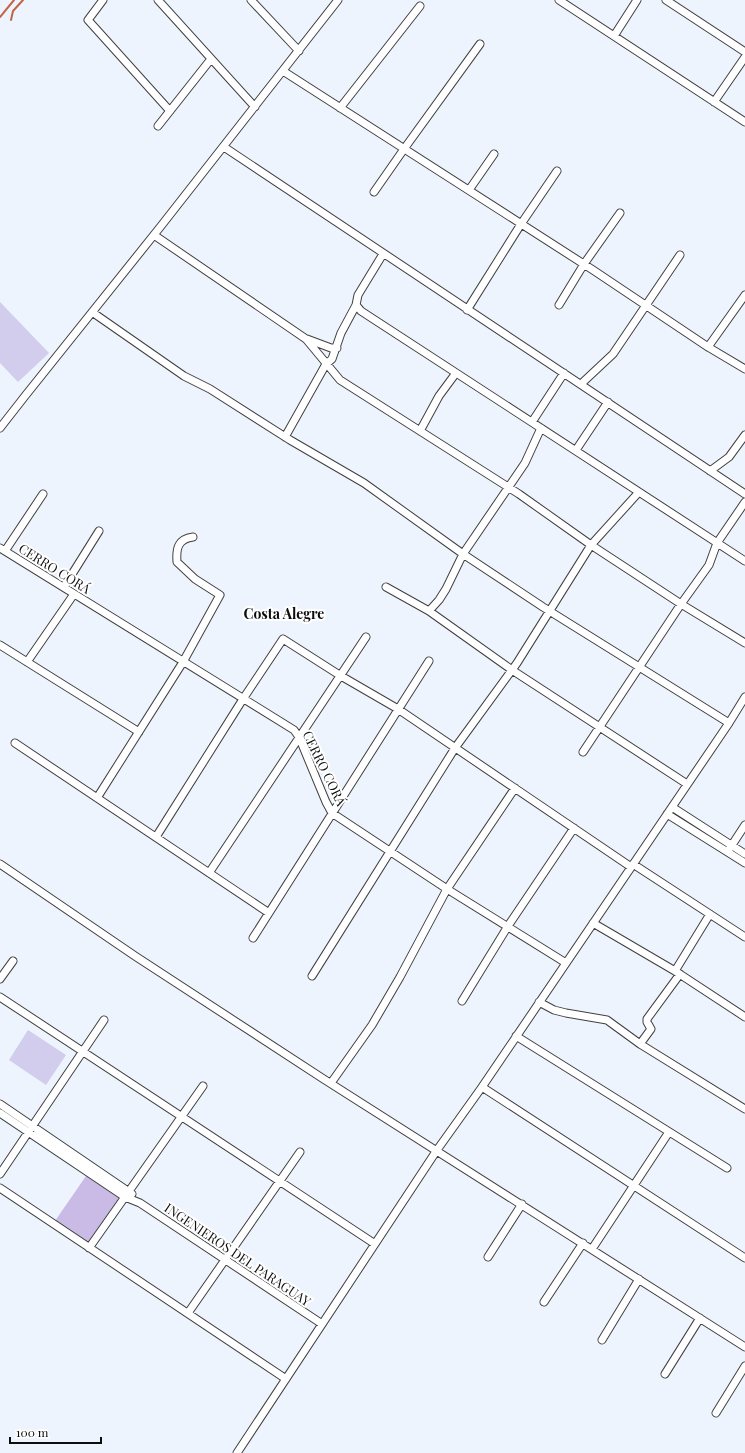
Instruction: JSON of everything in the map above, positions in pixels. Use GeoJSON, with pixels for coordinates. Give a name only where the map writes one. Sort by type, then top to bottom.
{"type":"FeatureCollection","features":[{"type":"Feature","properties":{"kind":"street"},"geometry":{"type":"LineString","coordinates":[[103,0],[88,20],[170,110]]}},
{"type":"Feature","properties":{"kind":"street"},"geometry":{"type":"LineString","coordinates":[[158,0],[255,107]]}},
{"type":"Feature","properties":{"kind":"street"},"geometry":{"type":"LineString","coordinates":[[251,0],[299,51]]}},
{"type":"Feature","properties":{"kind":"street"},"geometry":{"type":"LineString","coordinates":[[0,428],[224,147],[338,0]]}},
{"type":"Feature","properties":{"kind":"street"},"geometry":{"type":"LineString","coordinates":[[559,0],[745,122]]}},
{"type":"Feature","properties":{"kind":"street"},"geometry":{"type":"LineString","coordinates":[[614,36],[638,0]]}},
{"type":"Feature","properties":{"kind":"street"},"geometry":{"type":"LineString","coordinates":[[666,0],[745,52]]}},
{"type":"Feature","properties":{"kind":"street"},"geometry":{"type":"LineString","coordinates":[[340,108],[420,6]]}},
{"type":"Feature","properties":{"kind":"street"},"geometry":{"type":"LineString","coordinates":[[374,192],[480,44]]}},
{"type":"Feature","properties":{"kind":"street"},"geometry":{"type":"LineString","coordinates":[[714,102],[745,57]]}},
{"type":"Feature","properties":{"kind":"street"},"geometry":{"type":"LineString","coordinates":[[158,126],[211,59]]}},
{"type":"Feature","properties":{"kind":"street"},"geometry":{"type":"LineString","coordinates":[[283,71],[584,264],[708,347],[745,369]]}},
{"type":"Feature","properties":{"kind":"street"},"geometry":{"type":"LineString","coordinates":[[224,147],[745,494]]}},
{"type":"Feature","properties":{"kind":"street"},"geometry":{"type":"LineString","coordinates":[[469,190],[494,154]]}},
{"type":"Feature","properties":{"kind":"street"},"geometry":{"type":"LineString","coordinates":[[468,310],[521,224],[557,171]]}},
{"type":"Feature","properties":{"kind":"street"},"geometry":{"type":"LineString","coordinates":[[559,305],[584,264],[620,213]]}},
{"type":"Feature","properties":{"kind":"street"},"geometry":{"type":"LineString","coordinates":[[154,235],[306,339],[331,348],[336,348]]}},
{"type":"Feature","properties":{"kind":"street"},"geometry":{"type":"LineString","coordinates":[[285,437],[326,364],[332,359],[341,333],[356,305],[358,295],[383,254]]}},
{"type":"Feature","properties":{"kind":"street"},"geometry":{"type":"LineString","coordinates":[[581,384],[613,354],[680,255]]}},
{"type":"Feature","properties":{"kind":"street"},"geometry":{"type":"LineString","coordinates":[[708,347],[745,295]]}},
{"type":"Feature","properties":{"kind":"street"},"geometry":{"type":"LineString","coordinates":[[356,305],[361,311],[745,561]]}},
{"type":"Feature","properties":{"kind":"street"},"geometry":{"type":"LineString","coordinates":[[92,312],[184,376],[210,389],[285,437],[364,483],[463,554],[550,611],[729,723]]}},
{"type":"Feature","properties":{"kind":"street"},"geometry":{"type":"LineString","coordinates":[[306,339],[340,380],[508,487],[681,604],[745,643]]}},
{"type":"Feature","properties":{"kind":"street"},"geometry":{"type":"LineString","coordinates":[[420,431],[439,396],[456,372]]}},
{"type":"Feature","properties":{"kind":"street"},"geometry":{"type":"LineString","coordinates":[[532,422],[564,373]]}},
{"type":"Feature","properties":{"kind":"street"},"geometry":{"type":"LineString","coordinates":[[576,450],[608,402]]}},
{"type":"Feature","properties":{"kind":"street"},"geometry":{"type":"LineString","coordinates":[[429,611],[439,600],[463,554],[529,456],[541,428]]}},
{"type":"Feature","properties":{"kind":"street"},"geometry":{"type":"LineString","coordinates":[[710,471],[729,457],[745,435]]}},
{"type":"Feature","properties":{"kind":"street"},"geometry":{"type":"LineString","coordinates":[[312,976],[455,748],[512,670],[592,545],[639,492]]}},
{"type":"Feature","properties":{"kind":"street"},"geometry":{"type":"LineString","coordinates":[[2,549],[43,494]]}},
{"type":"Feature","properties":{"kind":"street"},"geometry":{"type":"LineString","coordinates":[[583,752],[681,604],[709,565],[717,543],[745,502]]}},
{"type":"Feature","properties":{"kind":"street"},"geometry":{"type":"LineString","coordinates":[[64,587],[98,531]]}},
{"type":"Feature","properties":{"kind":"street"},"geometry":{"type":"LineString","coordinates":[[98,798],[184,662],[220,595],[195,579],[177,562],[176,551],[179,544],[186,538],[193,537]]}},
{"type":"Feature","properties":{"kind":"street","name":"CERRO CORÁ"},"geometry":{"type":"LineString","coordinates":[[2,549],[294,730],[299,737],[332,813],[447,889],[566,963]]}},
{"type":"Feature","properties":{"kind":"street"},"geometry":{"type":"LineString","coordinates":[[386,587],[429,611],[512,670],[687,784]]}},
{"type":"Feature","properties":{"kind":"street"},"geometry":{"type":"LineString","coordinates":[[27,662],[74,594]]}},
{"type":"Feature","properties":{"kind":"street"},"geometry":{"type":"LineString","coordinates":[[209,873],[366,638]]}},
{"type":"Feature","properties":{"kind":"street"},"geometry":{"type":"LineString","coordinates":[[156,837],[243,699],[283,640],[398,709],[574,828],[745,937]]}},
{"type":"Feature","properties":{"kind":"street"},"geometry":{"type":"LineString","coordinates":[[0,645],[139,732]]}},
{"type":"Feature","properties":{"kind":"street"},"geometry":{"type":"LineString","coordinates":[[253,938],[429,661]]}},
{"type":"Feature","properties":{"kind":"street"},"geometry":{"type":"LineString","coordinates":[[237,1453],[437,1150],[482,1087],[744,700]]}},
{"type":"Feature","properties":{"kind":"street"},"geometry":{"type":"LineString","coordinates":[[15,743],[269,913]]}},
{"type":"Feature","properties":{"kind":"street"},"geometry":{"type":"LineString","coordinates":[[332,1083],[372,1025],[400,977],[447,889],[515,788]]}},
{"type":"Feature","properties":{"kind":"street"},"geometry":{"type":"LineString","coordinates":[[672,807],[729,849],[745,863]]}},
{"type":"Feature","properties":{"kind":"street"},"geometry":{"type":"LineString","coordinates":[[667,814],[729,849],[745,854]]}},
{"type":"Feature","properties":{"kind":"street"},"geometry":{"type":"LineString","coordinates":[[729,849],[745,825]]}},
{"type":"Feature","properties":{"kind":"street"},"geometry":{"type":"LineString","coordinates":[[462,1001],[508,926],[574,828]]}},
{"type":"Feature","properties":{"kind":"street"},"geometry":{"type":"LineString","coordinates":[[0,864],[135,956],[745,1347]]}},
{"type":"Feature","properties":{"kind":"street"},"geometry":{"type":"LineString","coordinates":[[640,1044],[651,1030],[647,1019],[678,973],[710,914]]}},
{"type":"Feature","properties":{"kind":"street"},"geometry":{"type":"LineString","coordinates":[[593,923],[678,973],[745,1017]]}},
{"type":"Feature","properties":{"kind":"street"},"geometry":{"type":"LineString","coordinates":[[0,979],[13,961]]}},
{"type":"Feature","properties":{"kind":"street"},"geometry":{"type":"LineString","coordinates":[[0,997],[375,1244]]}},
{"type":"Feature","properties":{"kind":"street"},"geometry":{"type":"LineString","coordinates":[[539,1002],[554,1010],[607,1020],[640,1044],[745,1109]]}},
{"type":"Feature","properties":{"kind":"street"},"geometry":{"type":"LineString","coordinates":[[0,1174],[104,1020]]}},
{"type":"Feature","properties":{"kind":"street"},"geometry":{"type":"LineString","coordinates":[[516,1036],[727,1168]]}},
{"type":"Feature","properties":{"kind":"street"},"geometry":{"type":"LineString","coordinates":[[89,1248],[203,1086]]}},
{"type":"Feature","properties":{"kind":"street"},"geometry":{"type":"LineString","coordinates":[[482,1087],[745,1258]]}},
{"type":"Feature","properties":{"kind":"street","name":"INGENIEROS DEL PARAGUAY"},"geometry":{"type":"LineString","coordinates":[[0,1104],[31,1129],[322,1324]]}},
{"type":"Feature","properties":{"kind":"street","name":"INGENIEROS DEL PARAGUAY"},"geometry":{"type":"LineString","coordinates":[[0,1113],[31,1129]]}},
{"type":"Feature","properties":{"kind":"street"},"geometry":{"type":"LineString","coordinates":[[592,1249],[669,1132]]}},
{"type":"Feature","properties":{"kind":"street"},"geometry":{"type":"LineString","coordinates":[[188,1314],[300,1152]]}},
{"type":"Feature","properties":{"kind":"street"},"geometry":{"type":"LineString","coordinates":[[0,1188],[286,1379]]}},
{"type":"Feature","properties":{"kind":"street"},"geometry":{"type":"LineString","coordinates":[[488,1257],[522,1204]]}},
{"type":"Feature","properties":{"kind":"street"},"geometry":{"type":"LineString","coordinates":[[544,1302],[583,1243]]}},
{"type":"Feature","properties":{"kind":"street"},"geometry":{"type":"LineString","coordinates":[[602,1340],[639,1279]]}},
{"type":"Feature","properties":{"kind":"street"},"geometry":{"type":"LineString","coordinates":[[665,1374],[700,1318]]}},
{"type":"Feature","properties":{"kind":"street"},"geometry":{"type":"LineString","coordinates":[[716,1413],[745,1366]]}},
{"type":"Feature","properties":{"kind":"shaded area"},"geometry":{"type":"Polygon","coordinates":[[[0,302],[49,353],[18,382],[0,363],[0,302]]]}},
{"type":"Feature","properties":{"kind":"shaded area"},"geometry":{"type":"Polygon","coordinates":[[[28,1030],[66,1055],[46,1085],[9,1060],[28,1030]]]}},
{"type":"Feature","properties":{"kind":"shaded area"},"geometry":{"type":"Polygon","coordinates":[[[86,1176],[119,1198],[88,1243],[55,1221],[86,1176]]]}},
{"type":"Feature","properties":{"kind":"waterway"},"geometry":{"type":"LineString","coordinates":[[0,17],[14,0]]}},
{"type":"Feature","properties":{"kind":"waterway"},"geometry":{"type":"LineString","coordinates":[[11,20],[13,11],[23,0]]}},
{"type":"Feature","properties":{"kind":"district","name":"Costa Alegre"},"geometry":{"type":"Point","coordinates":[284,613]}}]}
